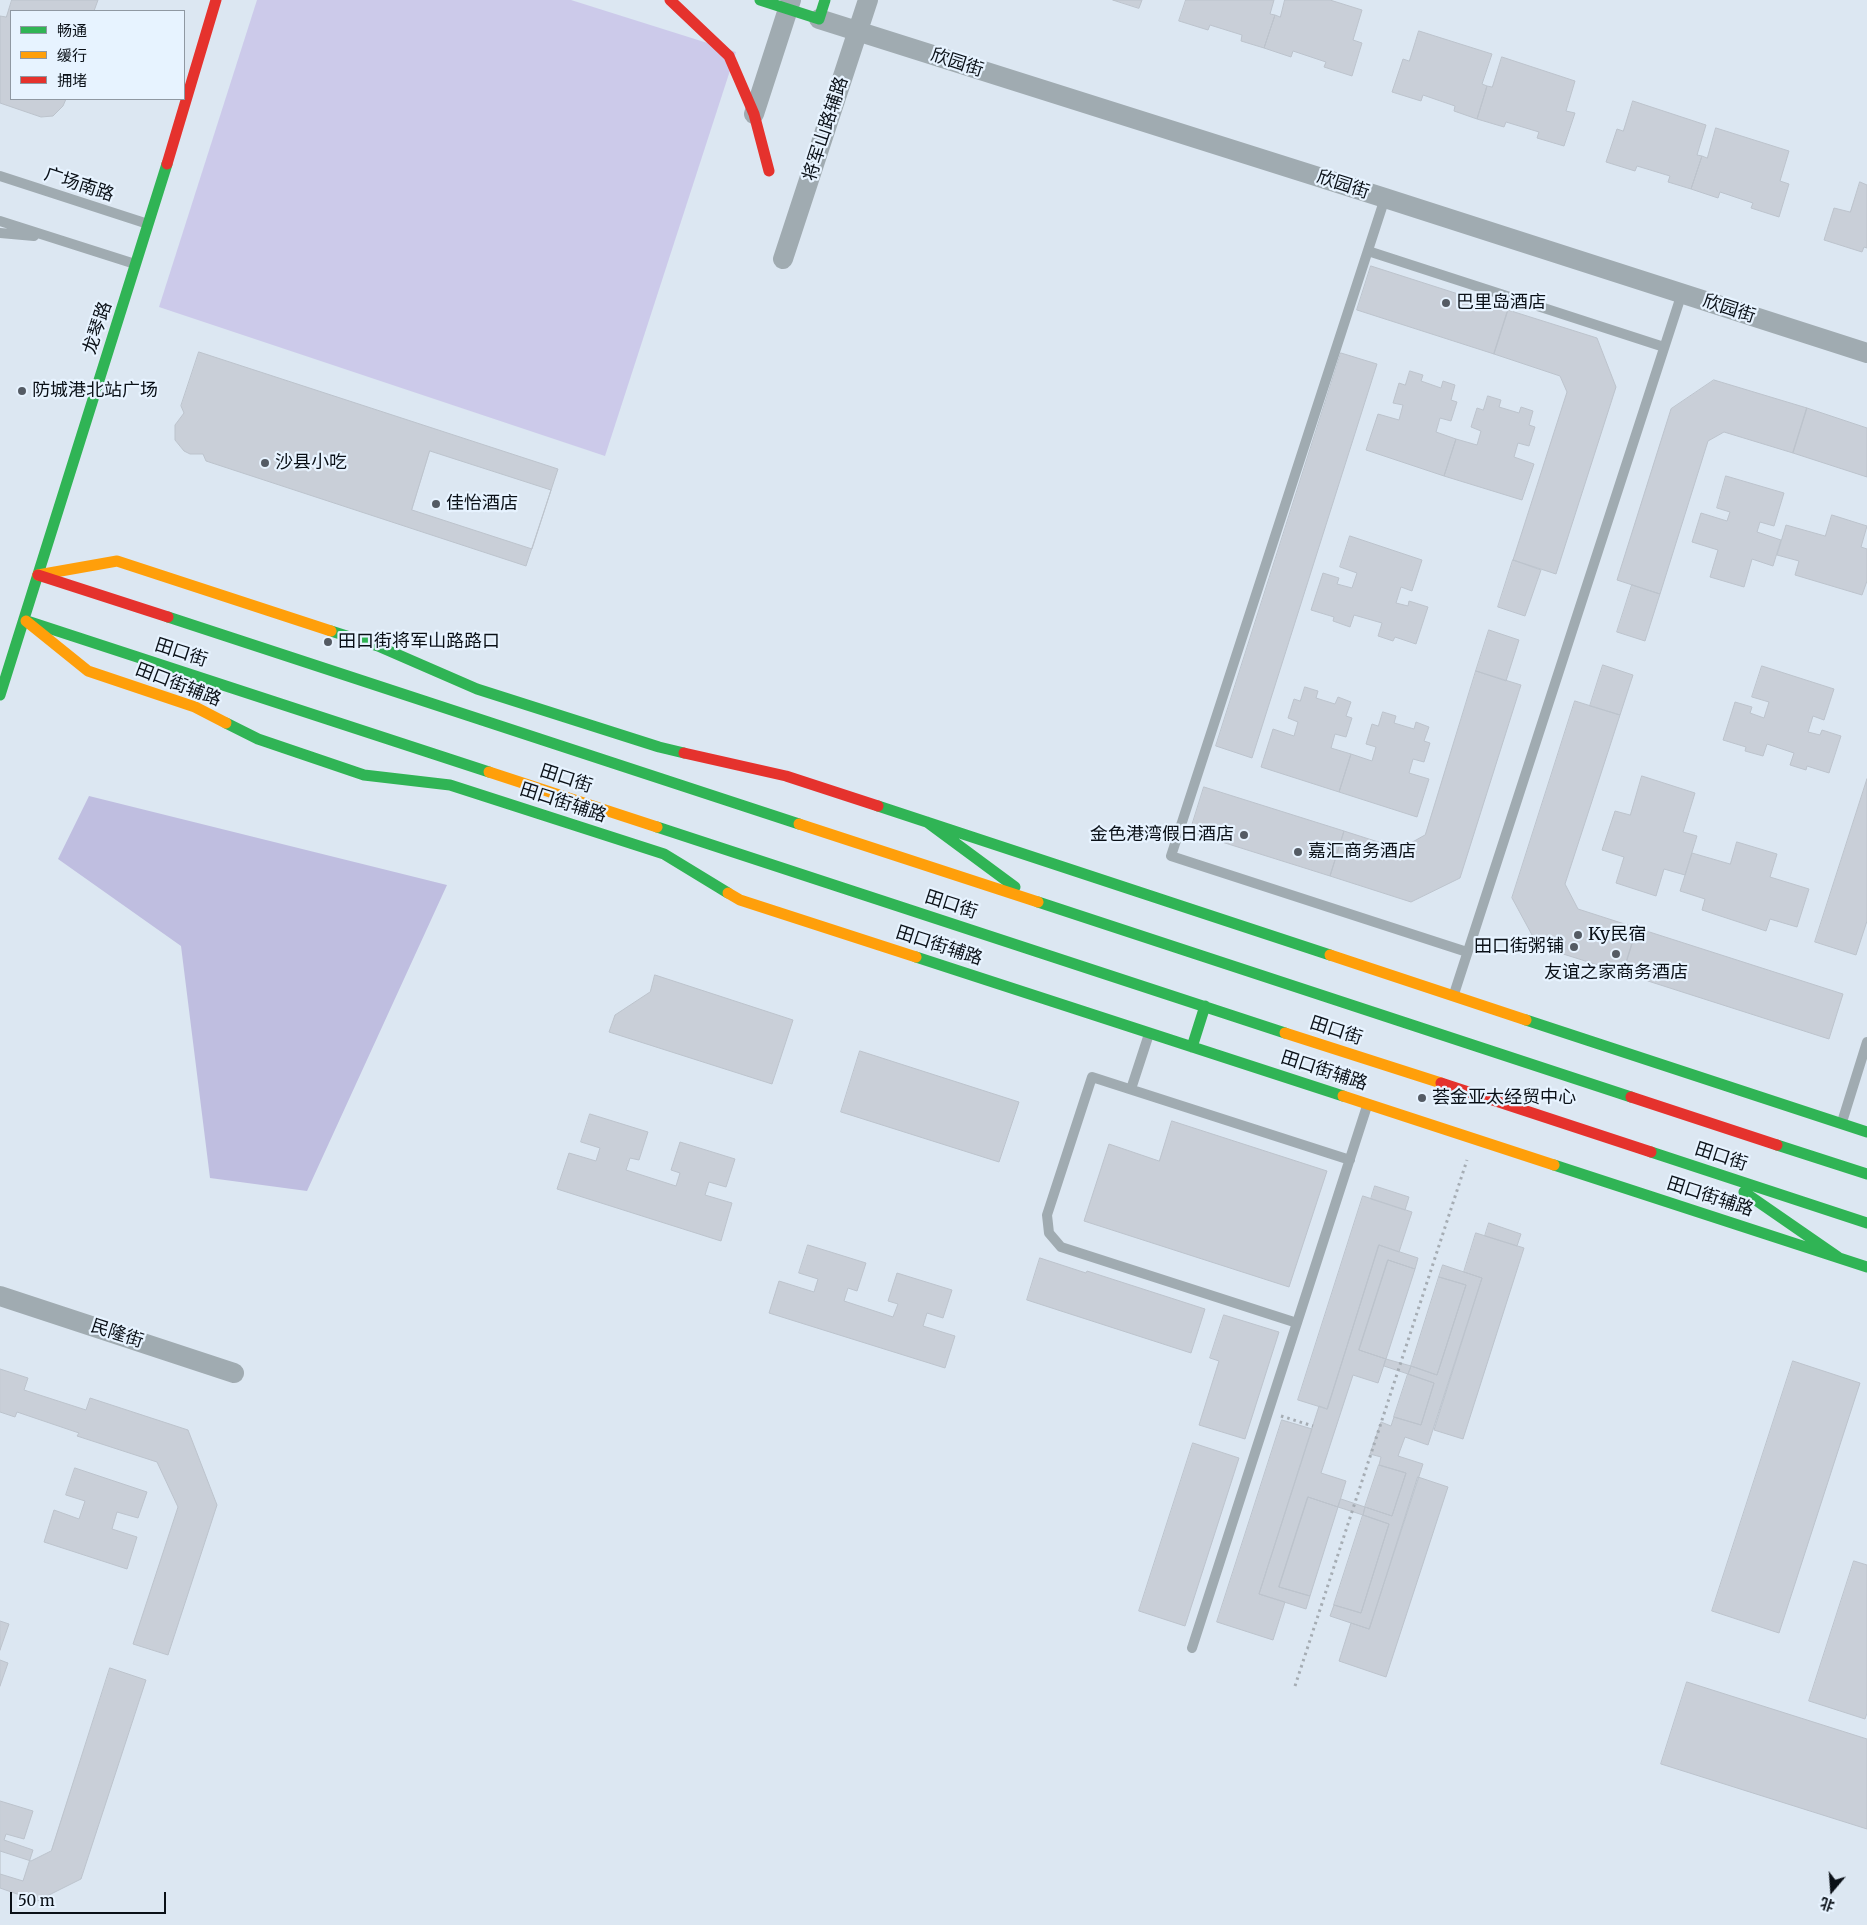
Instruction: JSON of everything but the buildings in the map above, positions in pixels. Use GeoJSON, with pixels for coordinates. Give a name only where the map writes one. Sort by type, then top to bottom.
{"type":"FeatureCollection","features":[{"type":"Feature","properties":{"kind":"street","name":"龙琴路"},"geometry":{"type":"LineString","coordinates":[[0,695],[149,224],[216,0]]}},
{"type":"Feature","properties":{"kind":"street"},"geometry":{"type":"LineString","coordinates":[[670,0],[728,56],[754,114],[769,171]]}},
{"type":"Feature","properties":{"kind":"street"},"geometry":{"type":"LineString","coordinates":[[760,0],[822,9]]}},
{"type":"Feature","properties":{"kind":"street","name":"将军山路辅路"},"geometry":{"type":"LineString","coordinates":[[783,259],[868,0]]}},
{"type":"Feature","properties":{"kind":"street"},"geometry":{"type":"LineString","coordinates":[[754,114],[789,4]]}},
{"type":"Feature","properties":{"kind":"street","name":"欣园街"},"geometry":{"type":"LineString","coordinates":[[822,9],[858,31],[1867,353]]}},
{"type":"Feature","properties":{"kind":"street"},"geometry":{"type":"LineString","coordinates":[[38,575],[117,561],[378,646],[477,690],[659,747],[786,776],[1867,1132]]}},
{"type":"Feature","properties":{"kind":"street","name":"田口街"},"geometry":{"type":"LineString","coordinates":[[38,575],[1867,1174]]}},
{"type":"Feature","properties":{"kind":"street","name":"田口街"},"geometry":{"type":"LineString","coordinates":[[24,620],[1867,1223]]}},
{"type":"Feature","properties":{"kind":"street","name":"田口街辅路"},"geometry":{"type":"LineString","coordinates":[[24,620],[88,671],[195,706],[258,739],[364,775],[450,785],[664,854],[740,900],[1867,1266]]}},
{"type":"Feature","properties":{"kind":"street"},"geometry":{"type":"LineString","coordinates":[[927,822],[1034,901]]}},
{"type":"Feature","properties":{"kind":"street"},"geometry":{"type":"LineString","coordinates":[[1192,1047],[1205,1006]]}},
{"type":"Feature","properties":{"kind":"street"},"geometry":{"type":"LineString","coordinates":[[1718,1174],[1838,1257]]}},
{"type":"Feature","properties":{"kind":"street","name":"民隆街"},"geometry":{"type":"LineString","coordinates":[[0,1296],[234,1372]]}},
{"type":"Feature","properties":{"kind":"lane","name":"广场南路"},"geometry":{"type":"LineString","coordinates":[[0,176],[149,224]]}},
{"type":"Feature","properties":{"kind":"lane"},"geometry":{"type":"LineString","coordinates":[[1385,198],[1171,856],[1467,952]]}},
{"type":"Feature","properties":{"kind":"lane"},"geometry":{"type":"LineString","coordinates":[[0,221],[136,264]]}},
{"type":"Feature","properties":{"kind":"lane"},"geometry":{"type":"LineString","coordinates":[[0,233],[52,237]]}},
{"type":"Feature","properties":{"kind":"lane"},"geometry":{"type":"LineString","coordinates":[[1368,251],[1664,347]]}},
{"type":"Feature","properties":{"kind":"lane"},"geometry":{"type":"LineString","coordinates":[[1453,996],[1682,294]]}},
{"type":"Feature","properties":{"kind":"lane"},"geometry":{"type":"LineString","coordinates":[[1131,1089],[1149,1032]]}},
{"type":"Feature","properties":{"kind":"lane"},"geometry":{"type":"LineString","coordinates":[[1841,1123],[1867,1042]]}},
{"type":"Feature","properties":{"kind":"lane"},"geometry":{"type":"LineString","coordinates":[[1297,1323],[1061,1247],[1049,1233],[1047,1215],[1092,1077],[1350,1160]]}},
{"type":"Feature","properties":{"kind":"lane"},"geometry":{"type":"LineString","coordinates":[[1192,1648],[1368,1104]]}},
{"type":"Feature","properties":{"kind":"path"},"geometry":{"type":"LineString","coordinates":[[1295,1686],[1474,1138]]}},
{"type":"Feature","properties":{"kind":"path"},"geometry":{"type":"LineString","coordinates":[[1269,1412],[1313,1426]]}},
{"type":"Feature","properties":{"kind":"shaded area"},"geometry":{"type":"Polygon","coordinates":[[[257,0],[571,0],[736,52],[605,456],[159,307],[257,0]]]}},
{"type":"Feature","properties":{"kind":"shaded area"},"geometry":{"type":"Polygon","coordinates":[[[89,796],[447,885],[307,1191],[210,1178],[181,946],[58,859],[89,796]]]}},
{"type":"Feature","properties":{"kind":"traffic: fast"},"geometry":{"type":"LineString","coordinates":[[760,0],[819,19],[825,0]]}},
{"type":"Feature","properties":{"kind":"traffic: fast"},"geometry":{"type":"LineString","coordinates":[[0,695],[167,164]]}},
{"type":"Feature","properties":{"kind":"traffic: fast"},"geometry":{"type":"LineString","coordinates":[[168,617],[799,824]]}},
{"type":"Feature","properties":{"kind":"traffic: fast"},"geometry":{"type":"LineString","coordinates":[[24,620],[489,772]]}},
{"type":"Feature","properties":{"kind":"traffic: fast"},"geometry":{"type":"LineString","coordinates":[[331,631],[378,646],[477,689],[659,747],[684,753]]}},
{"type":"Feature","properties":{"kind":"traffic: fast"},"geometry":{"type":"LineString","coordinates":[[226,723],[258,739],[364,775],[450,785],[664,854],[728,893]]}},
{"type":"Feature","properties":{"kind":"traffic: fast"},"geometry":{"type":"LineString","coordinates":[[878,806],[1330,955]]}},
{"type":"Feature","properties":{"kind":"traffic: fast"},"geometry":{"type":"LineString","coordinates":[[927,822],[1015,887]]}},
{"type":"Feature","properties":{"kind":"traffic: fast"},"geometry":{"type":"LineString","coordinates":[[657,827],[1285,1033]]}},
{"type":"Feature","properties":{"kind":"traffic: fast"},"geometry":{"type":"LineString","coordinates":[[1038,902],[1631,1097]]}},
{"type":"Feature","properties":{"kind":"traffic: fast"},"geometry":{"type":"LineString","coordinates":[[916,957],[1343,1096]]}},
{"type":"Feature","properties":{"kind":"traffic: fast"},"geometry":{"type":"LineString","coordinates":[[1192,1047],[1205,1006]]}},
{"type":"Feature","properties":{"kind":"traffic: fast"},"geometry":{"type":"LineString","coordinates":[[1526,1020],[1867,1132]]}},
{"type":"Feature","properties":{"kind":"traffic: fast"},"geometry":{"type":"LineString","coordinates":[[1777,1145],[1867,1174]]}},
{"type":"Feature","properties":{"kind":"traffic: fast"},"geometry":{"type":"LineString","coordinates":[[1651,1152],[1867,1223]]}},
{"type":"Feature","properties":{"kind":"traffic: fast"},"geometry":{"type":"LineString","coordinates":[[1554,1165],[1867,1267]]}},
{"type":"Feature","properties":{"kind":"traffic: fast"},"geometry":{"type":"LineString","coordinates":[[1744,1192],[1838,1257]]}},
{"type":"Feature","properties":{"kind":"traffic: slow"},"geometry":{"type":"LineString","coordinates":[[38,575],[117,561],[331,631]]}},
{"type":"Feature","properties":{"kind":"traffic: slow"},"geometry":{"type":"LineString","coordinates":[[26,621],[88,671],[195,707],[226,723]]}},
{"type":"Feature","properties":{"kind":"traffic: slow"},"geometry":{"type":"LineString","coordinates":[[489,772],[657,827]]}},
{"type":"Feature","properties":{"kind":"traffic: slow"},"geometry":{"type":"LineString","coordinates":[[799,824],[1038,902]]}},
{"type":"Feature","properties":{"kind":"traffic: slow"},"geometry":{"type":"LineString","coordinates":[[728,893],[740,900],[916,957]]}},
{"type":"Feature","properties":{"kind":"traffic: slow"},"geometry":{"type":"LineString","coordinates":[[1330,955],[1526,1020]]}},
{"type":"Feature","properties":{"kind":"traffic: slow"},"geometry":{"type":"LineString","coordinates":[[1285,1033],[1441,1083]]}},
{"type":"Feature","properties":{"kind":"traffic: slow"},"geometry":{"type":"LineString","coordinates":[[1343,1096],[1554,1165]]}},
{"type":"Feature","properties":{"kind":"traffic: jam"},"geometry":{"type":"LineString","coordinates":[[167,164],[216,0]]}},
{"type":"Feature","properties":{"kind":"traffic: jam"},"geometry":{"type":"LineString","coordinates":[[670,0],[729,56],[754,114],[769,171]]}},
{"type":"Feature","properties":{"kind":"traffic: jam"},"geometry":{"type":"LineString","coordinates":[[38,575],[168,617]]}},
{"type":"Feature","properties":{"kind":"traffic: jam"},"geometry":{"type":"LineString","coordinates":[[684,753],[786,776],[878,806]]}},
{"type":"Feature","properties":{"kind":"traffic: jam"},"geometry":{"type":"LineString","coordinates":[[1441,1083],[1651,1152]]}},
{"type":"Feature","properties":{"kind":"traffic: jam"},"geometry":{"type":"LineString","coordinates":[[1631,1097],[1777,1145]]}},
{"type":"Feature","properties":{"kind":"place","name":"巴里岛酒店"},"geometry":{"type":"Point","coordinates":[1446,303]}},
{"type":"Feature","properties":{"kind":"place","name":"防城港北站广场"},"geometry":{"type":"Point","coordinates":[22,391]}},
{"type":"Feature","properties":{"kind":"place","name":"沙县小吃"},"geometry":{"type":"Point","coordinates":[265,463]}},
{"type":"Feature","properties":{"kind":"place","name":"佳怡酒店"},"geometry":{"type":"Point","coordinates":[436,504]}},
{"type":"Feature","properties":{"kind":"place","name":"田口街将军山路路口"},"geometry":{"type":"Point","coordinates":[328,642]}},
{"type":"Feature","properties":{"kind":"place","name":"金色港湾假日酒店"},"geometry":{"type":"Point","coordinates":[1244,835]}},
{"type":"Feature","properties":{"kind":"place","name":"嘉汇商务酒店"},"geometry":{"type":"Point","coordinates":[1298,852]}},
{"type":"Feature","properties":{"kind":"place","name":"Ky民宿"},"geometry":{"type":"Point","coordinates":[1578,935]}},
{"type":"Feature","properties":{"kind":"place","name":"田口街粥铺"},"geometry":{"type":"Point","coordinates":[1574,947]}},
{"type":"Feature","properties":{"kind":"place","name":"友谊之家商务酒店"},"geometry":{"type":"Point","coordinates":[1616,954]}},
{"type":"Feature","properties":{"kind":"place","name":"荟金亚太经贸中心"},"geometry":{"type":"Point","coordinates":[1422,1098]}}]}
